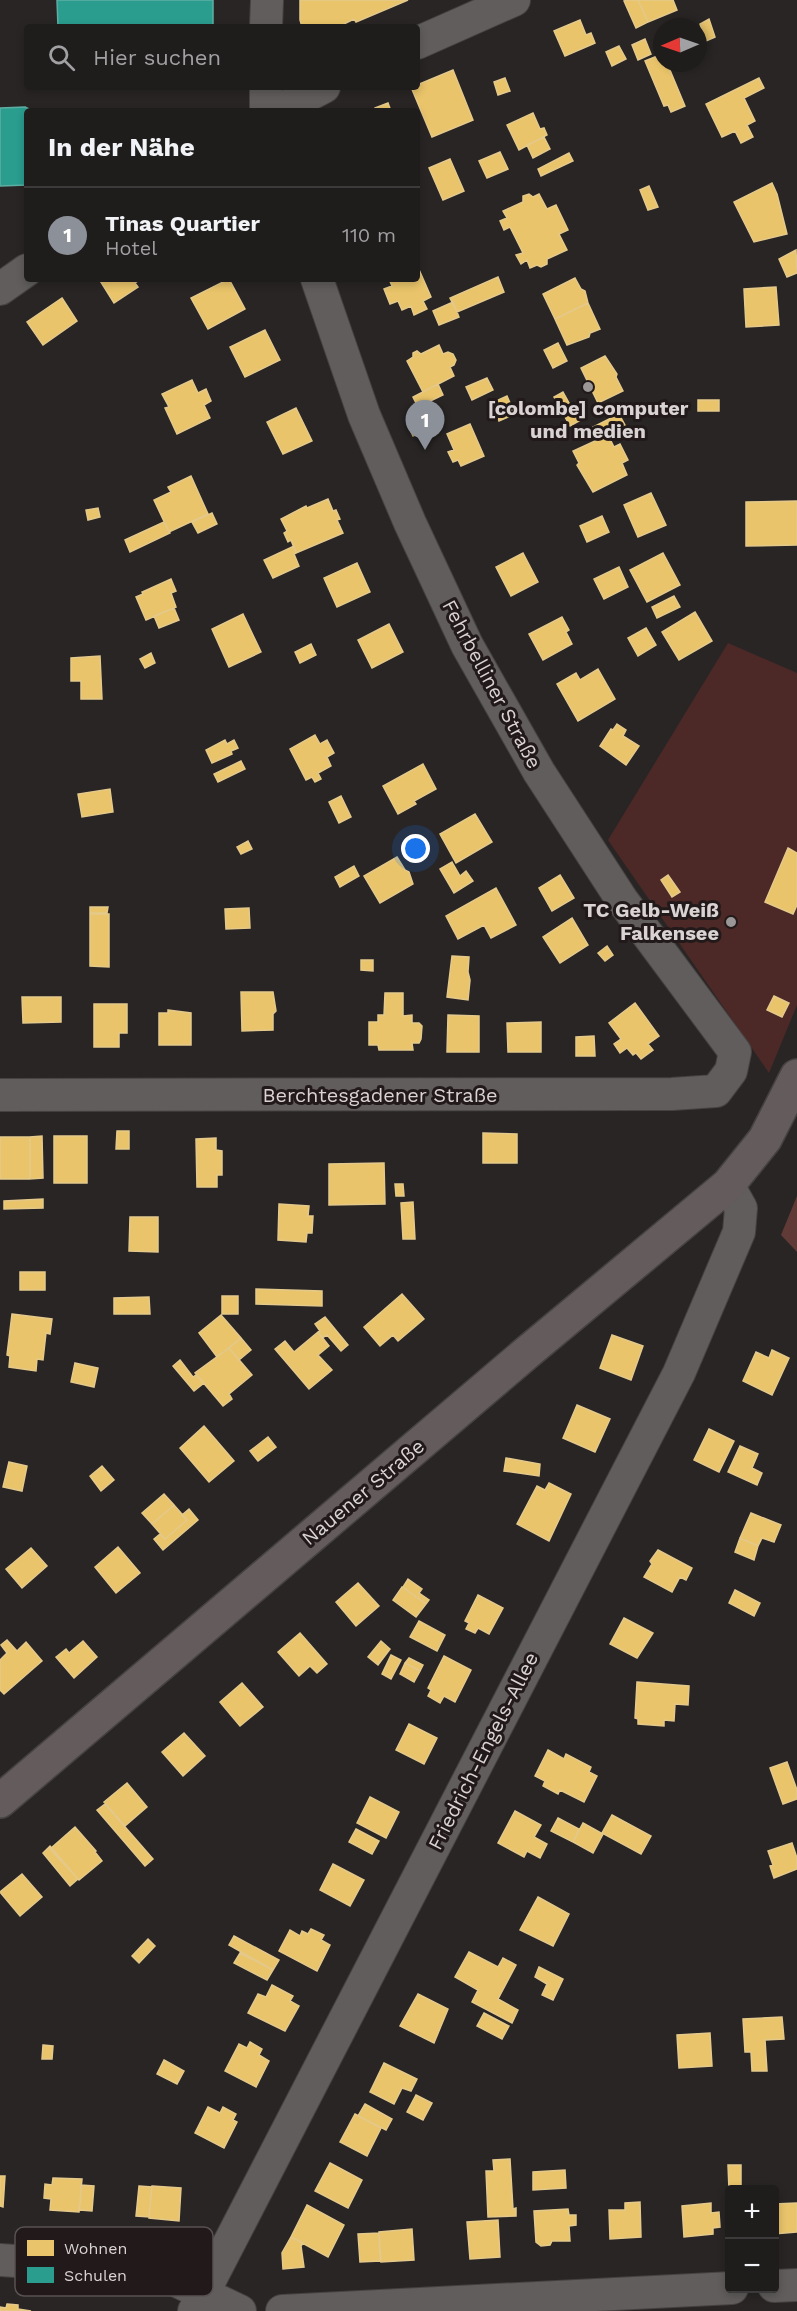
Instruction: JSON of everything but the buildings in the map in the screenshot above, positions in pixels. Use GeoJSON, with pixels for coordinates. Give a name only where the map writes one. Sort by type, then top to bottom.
{"type":"FeatureCollection","features":[{"type":"Feature","properties":{"kind":"main road","name":"Nauener Straße"},"geometry":{"type":"LineString","coordinates":[[0,1800],[728,1185],[765,1139],[797,1076]]}},
{"type":"Feature","properties":{"kind":"street"},"geometry":{"type":"LineString","coordinates":[[266,24],[267,0]]}},
{"type":"Feature","properties":{"kind":"street"},"geometry":{"type":"LineString","coordinates":[[420,42],[514,0]]}},
{"type":"Feature","properties":{"kind":"street"},"geometry":{"type":"LineString","coordinates":[[266,90],[266,108]]}},
{"type":"Feature","properties":{"kind":"street"},"geometry":{"type":"LineString","coordinates":[[284,108],[318,90]]}},
{"type":"Feature","properties":{"kind":"street","name":"Fehrbelliner Straße"},"geometry":{"type":"LineString","coordinates":[[318,282],[364,415],[410,523],[467,645],[539,772],[622,900],[735,1052]]}},
{"type":"Feature","properties":{"kind":"street","name":"Berchtesgadener Straße"},"geometry":{"type":"LineString","coordinates":[[0,1095],[672,1094],[716,1091],[731,1071],[735,1052]]}},
{"type":"Feature","properties":{"kind":"street","name":"Friedrich-Engels-Allee"},"geometry":{"type":"LineString","coordinates":[[213,2273],[678,1373],[739,1232],[741,1208],[728,1185]]}},
{"type":"Feature","properties":{"kind":"street"},"geometry":{"type":"LineString","coordinates":[[0,2260],[15,2261]]}},
{"type":"Feature","properties":{"kind":"street"},"geometry":{"type":"LineString","coordinates":[[779,2286],[797,2285]]}},
{"type":"Feature","properties":{"kind":"street"},"geometry":{"type":"LineString","coordinates":[[282,2311],[512,2306],[725,2290]]}},
{"type":"Feature","properties":{"kind":"street"},"geometry":{"type":"LineString","coordinates":[[198,2302],[240,2311]]}},
{"type":"Feature","properties":{"kind":"shaded area","name":"TC Gelb-Weiß Falkensee"},"geometry":{"type":"Polygon","coordinates":[[[728,643],[797,673],[797,1005],[769,1073],[608,840],[728,643]]]}},
{"type":"Feature","properties":{"kind":"shaded area"},"geometry":{"type":"Polygon","coordinates":[[[797,1196],[797,1252],[781,1235],[797,1196]]]}},
{"type":"Feature","properties":{"kind":"place","name":"[colombe] computer und medien"},"geometry":{"type":"Point","coordinates":[588,387]}},
{"type":"Feature","properties":{"kind":"place","name":"Tinas Quartier"},"geometry":{"type":"Point","coordinates":[425,450]}},
{"type":"Feature","properties":{"kind":"place","name":"TC Gelb-Weiß Falkensee"},"geometry":{"type":"Point","coordinates":[731,922]}}]}
